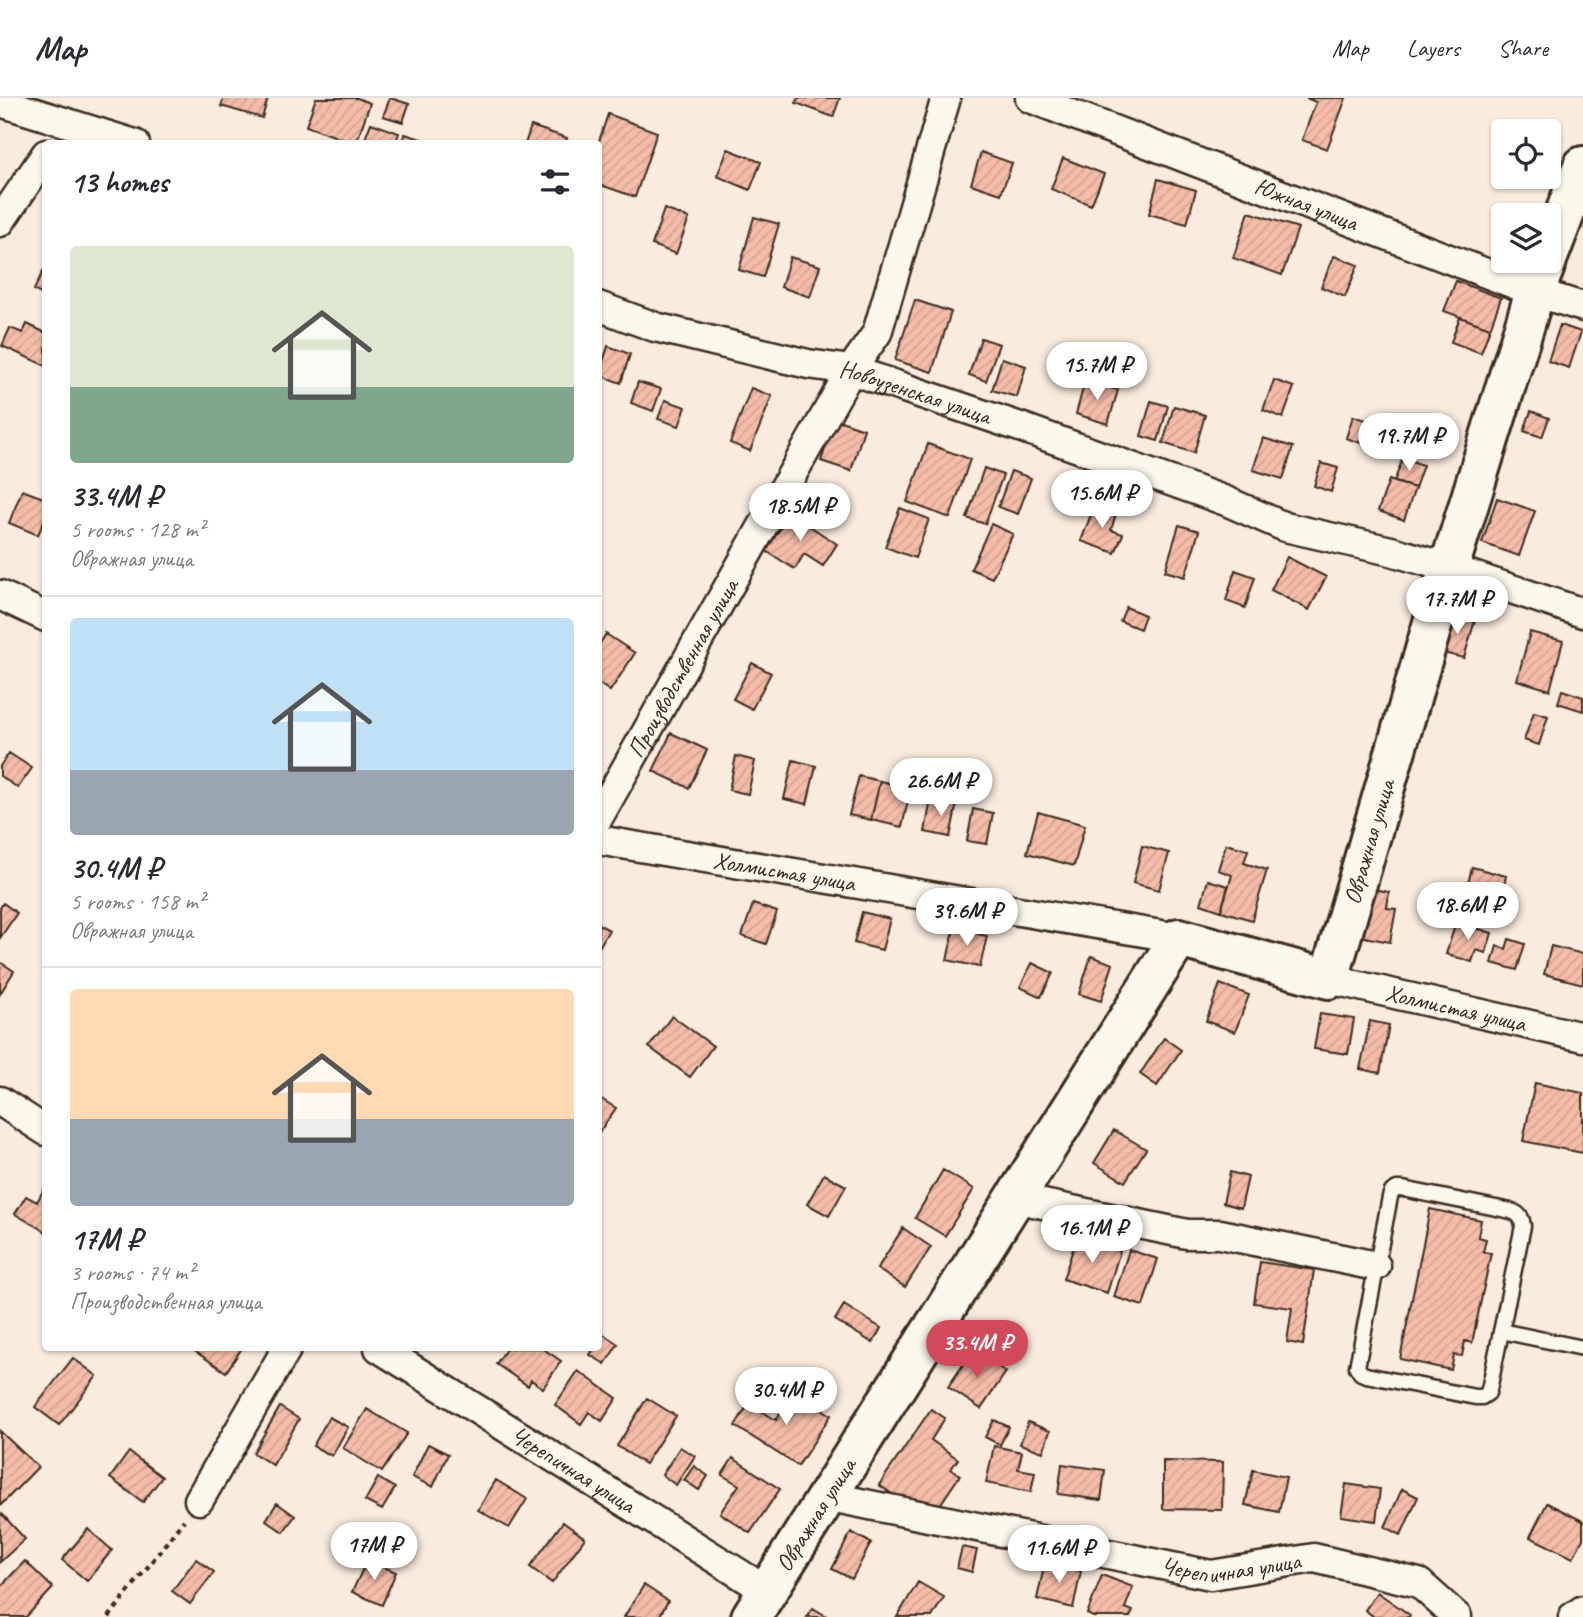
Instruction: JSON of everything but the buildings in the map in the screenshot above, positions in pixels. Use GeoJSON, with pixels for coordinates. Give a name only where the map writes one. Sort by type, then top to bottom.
{"type":"FeatureCollection","features":[{"type":"Feature","properties":{"kind":"street","name":"Производственная улица"},"geometry":{"type":"LineString","coordinates":[[602,811],[851,370],[877,333],[946,98]]}},
{"type":"Feature","properties":{"kind":"street","name":"Южная улица"},"geometry":{"type":"LineString","coordinates":[[1030,98],[1541,276],[1583,307]]}},
{"type":"Feature","properties":{"kind":"street"},"geometry":{"type":"LineString","coordinates":[[0,102],[122,140]]}},
{"type":"Feature","properties":{"kind":"street"},"geometry":{"type":"LineString","coordinates":[[0,222],[42,160]]}},
{"type":"Feature","properties":{"kind":"street"},"geometry":{"type":"LineString","coordinates":[[1561,224],[1583,166]]}},
{"type":"Feature","properties":{"kind":"street","name":"Овражная улица"},"geometry":{"type":"LineString","coordinates":[[1329,979],[1449,568],[1541,276]]}},
{"type":"Feature","properties":{"kind":"street","name":"Новоузенская улица"},"geometry":{"type":"LineString","coordinates":[[602,307],[655,327],[808,364],[851,370],[1213,496],[1285,527],[1391,551],[1583,613]]}},
{"type":"Feature","properties":{"kind":"street"},"geometry":{"type":"LineString","coordinates":[[0,595],[42,615]]}},
{"type":"Feature","properties":{"kind":"street","name":"Холмистая улица"},"geometry":{"type":"LineString","coordinates":[[602,841],[1179,937]]}},
{"type":"Feature","properties":{"kind":"street","name":"Овражная улица"},"geometry":{"type":"LineString","coordinates":[[759,1604],[1179,937]]}},
{"type":"Feature","properties":{"kind":"street"},"geometry":{"type":"LineString","coordinates":[[1179,937],[1329,979]]}},
{"type":"Feature","properties":{"kind":"street","name":"Холмистая улица"},"geometry":{"type":"LineString","coordinates":[[1329,979],[1583,1037]]}},
{"type":"Feature","properties":{"kind":"street"},"geometry":{"type":"LineString","coordinates":[[0,1101],[42,1128]]}},
{"type":"Feature","properties":{"kind":"street"},"geometry":{"type":"LineString","coordinates":[[1014,1198],[1187,1234],[1220,1234],[1376,1266]]}},
{"type":"Feature","properties":{"kind":"street"},"geometry":{"type":"LineString","coordinates":[[199,1500],[285,1351]]}},
{"type":"Feature","properties":{"kind":"street","name":"Черепичная улица"},"geometry":{"type":"LineString","coordinates":[[383,1351],[759,1604]]}},
{"type":"Feature","properties":{"kind":"street","name":"Черепичная улица"},"geometry":{"type":"LineString","coordinates":[[826,1496],[1211,1575],[1314,1558],[1419,1583],[1457,1617]]}},
{"type":"Feature","properties":{"kind":"street"},"geometry":{"type":"LineString","coordinates":[[1573,1617],[1583,1610]]}},
{"type":"Feature","properties":{"kind":"lane"},"geometry":{"type":"LineString","coordinates":[[1397,1189],[1416,1192],[1517,1213],[1522,1219],[1523,1226],[1501,1331],[1488,1393],[1482,1396],[1475,1397],[1361,1373],[1357,1367],[1357,1359],[1392,1192],[1397,1189]]}},
{"type":"Feature","properties":{"kind":"lane"},"geometry":{"type":"LineString","coordinates":[[1501,1331],[1583,1348]]}},
{"type":"Feature","properties":{"kind":"path"},"geometry":{"type":"LineString","coordinates":[[109,1617],[199,1500]]}}]}
